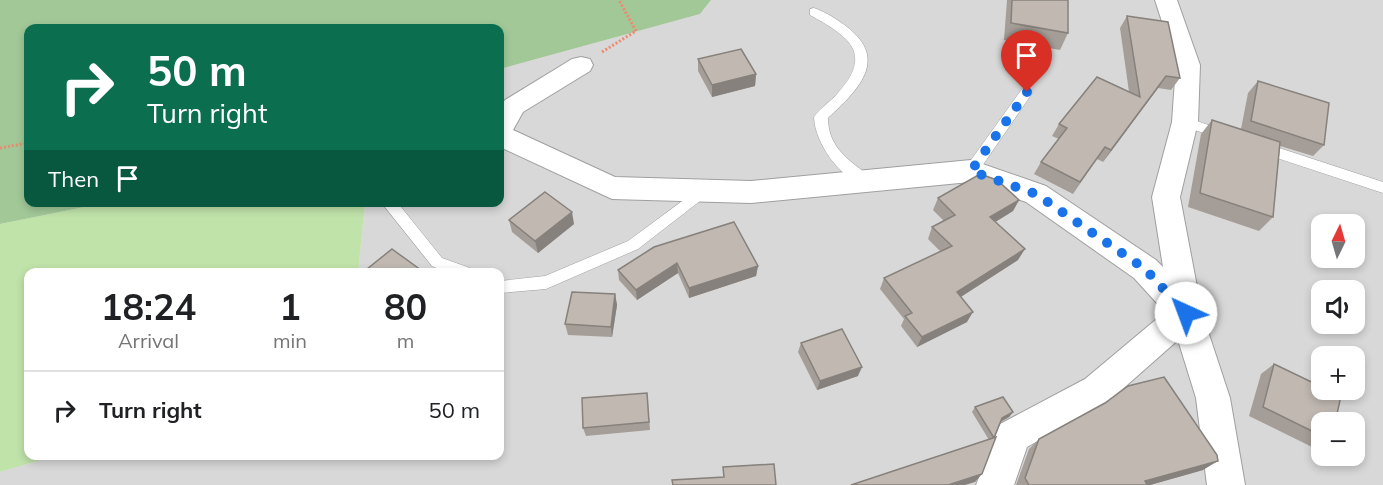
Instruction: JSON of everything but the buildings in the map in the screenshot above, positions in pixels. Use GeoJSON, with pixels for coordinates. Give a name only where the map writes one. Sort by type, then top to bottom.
{"type":"FeatureCollection","features":[{"type":"Feature","properties":{"kind":"street"},"geometry":{"type":"LineString","coordinates":[[1166,0],[1188,65],[1185,122],[1166,197],[1186,313],[1213,398],[1226,485]]}},
{"type":"Feature","properties":{"kind":"street"},"geometry":{"type":"LineString","coordinates":[[504,122],[514,106],[580,65]]}},
{"type":"Feature","properties":{"kind":"street"},"geometry":{"type":"LineString","coordinates":[[504,138],[612,188],[751,192],[971,171],[1036,194],[1145,269],[1186,313]]}},
{"type":"Feature","properties":{"kind":"street"},"geometry":{"type":"LineString","coordinates":[[995,485],[1013,436],[1096,390],[1186,313]]}},
{"type":"Feature","properties":{"kind":"lane"},"geometry":{"type":"LineString","coordinates":[[814,12],[845,31],[854,39],[864,55],[864,69],[837,103],[821,117],[820,129],[827,149],[866,181]]}},
{"type":"Feature","properties":{"kind":"lane"},"geometry":{"type":"LineString","coordinates":[[971,171],[1027,92]]}},
{"type":"Feature","properties":{"kind":"lane"},"geometry":{"type":"LineString","coordinates":[[1185,122],[1383,188]]}},
{"type":"Feature","properties":{"kind":"lane"},"geometry":{"type":"LineString","coordinates":[[504,287],[546,282],[633,245],[704,190]]}},
{"type":"Feature","properties":{"kind":"lane"},"geometry":{"type":"LineString","coordinates":[[392,207],[437,262],[452,268]]}},
{"type":"Feature","properties":{"kind":"path"},"geometry":{"type":"LineString","coordinates":[[580,65],[636,32],[619,0]]}},
{"type":"Feature","properties":{"kind":"path"},"geometry":{"type":"LineString","coordinates":[[0,148],[24,144]]}},
{"type":"Feature","properties":{"kind":"shaded area"},"geometry":{"type":"Polygon","coordinates":[[[711,0],[1383,0],[1383,485],[0,485],[0,472],[40,460],[504,460],[504,268],[358,268],[365,207],[504,207],[504,68],[700,14],[711,0]]]}},
{"type":"Feature","properties":{"kind":"green space"},"geometry":{"type":"Polygon","coordinates":[[[0,0],[711,0],[700,14],[504,68],[504,24],[24,24],[24,207],[84,207],[0,224],[0,0]]]}},
{"type":"Feature","properties":{"kind":"green space"},"geometry":{"type":"Polygon","coordinates":[[[84,207],[365,207],[358,268],[24,268],[24,460],[40,460],[0,472],[0,224],[84,207]]]}},
{"type":"Feature","properties":{"kind":"route"},"geometry":{"type":"LineString","coordinates":[[1027,92],[971,171],[1036,194],[1145,269],[1186,313]]}}]}
